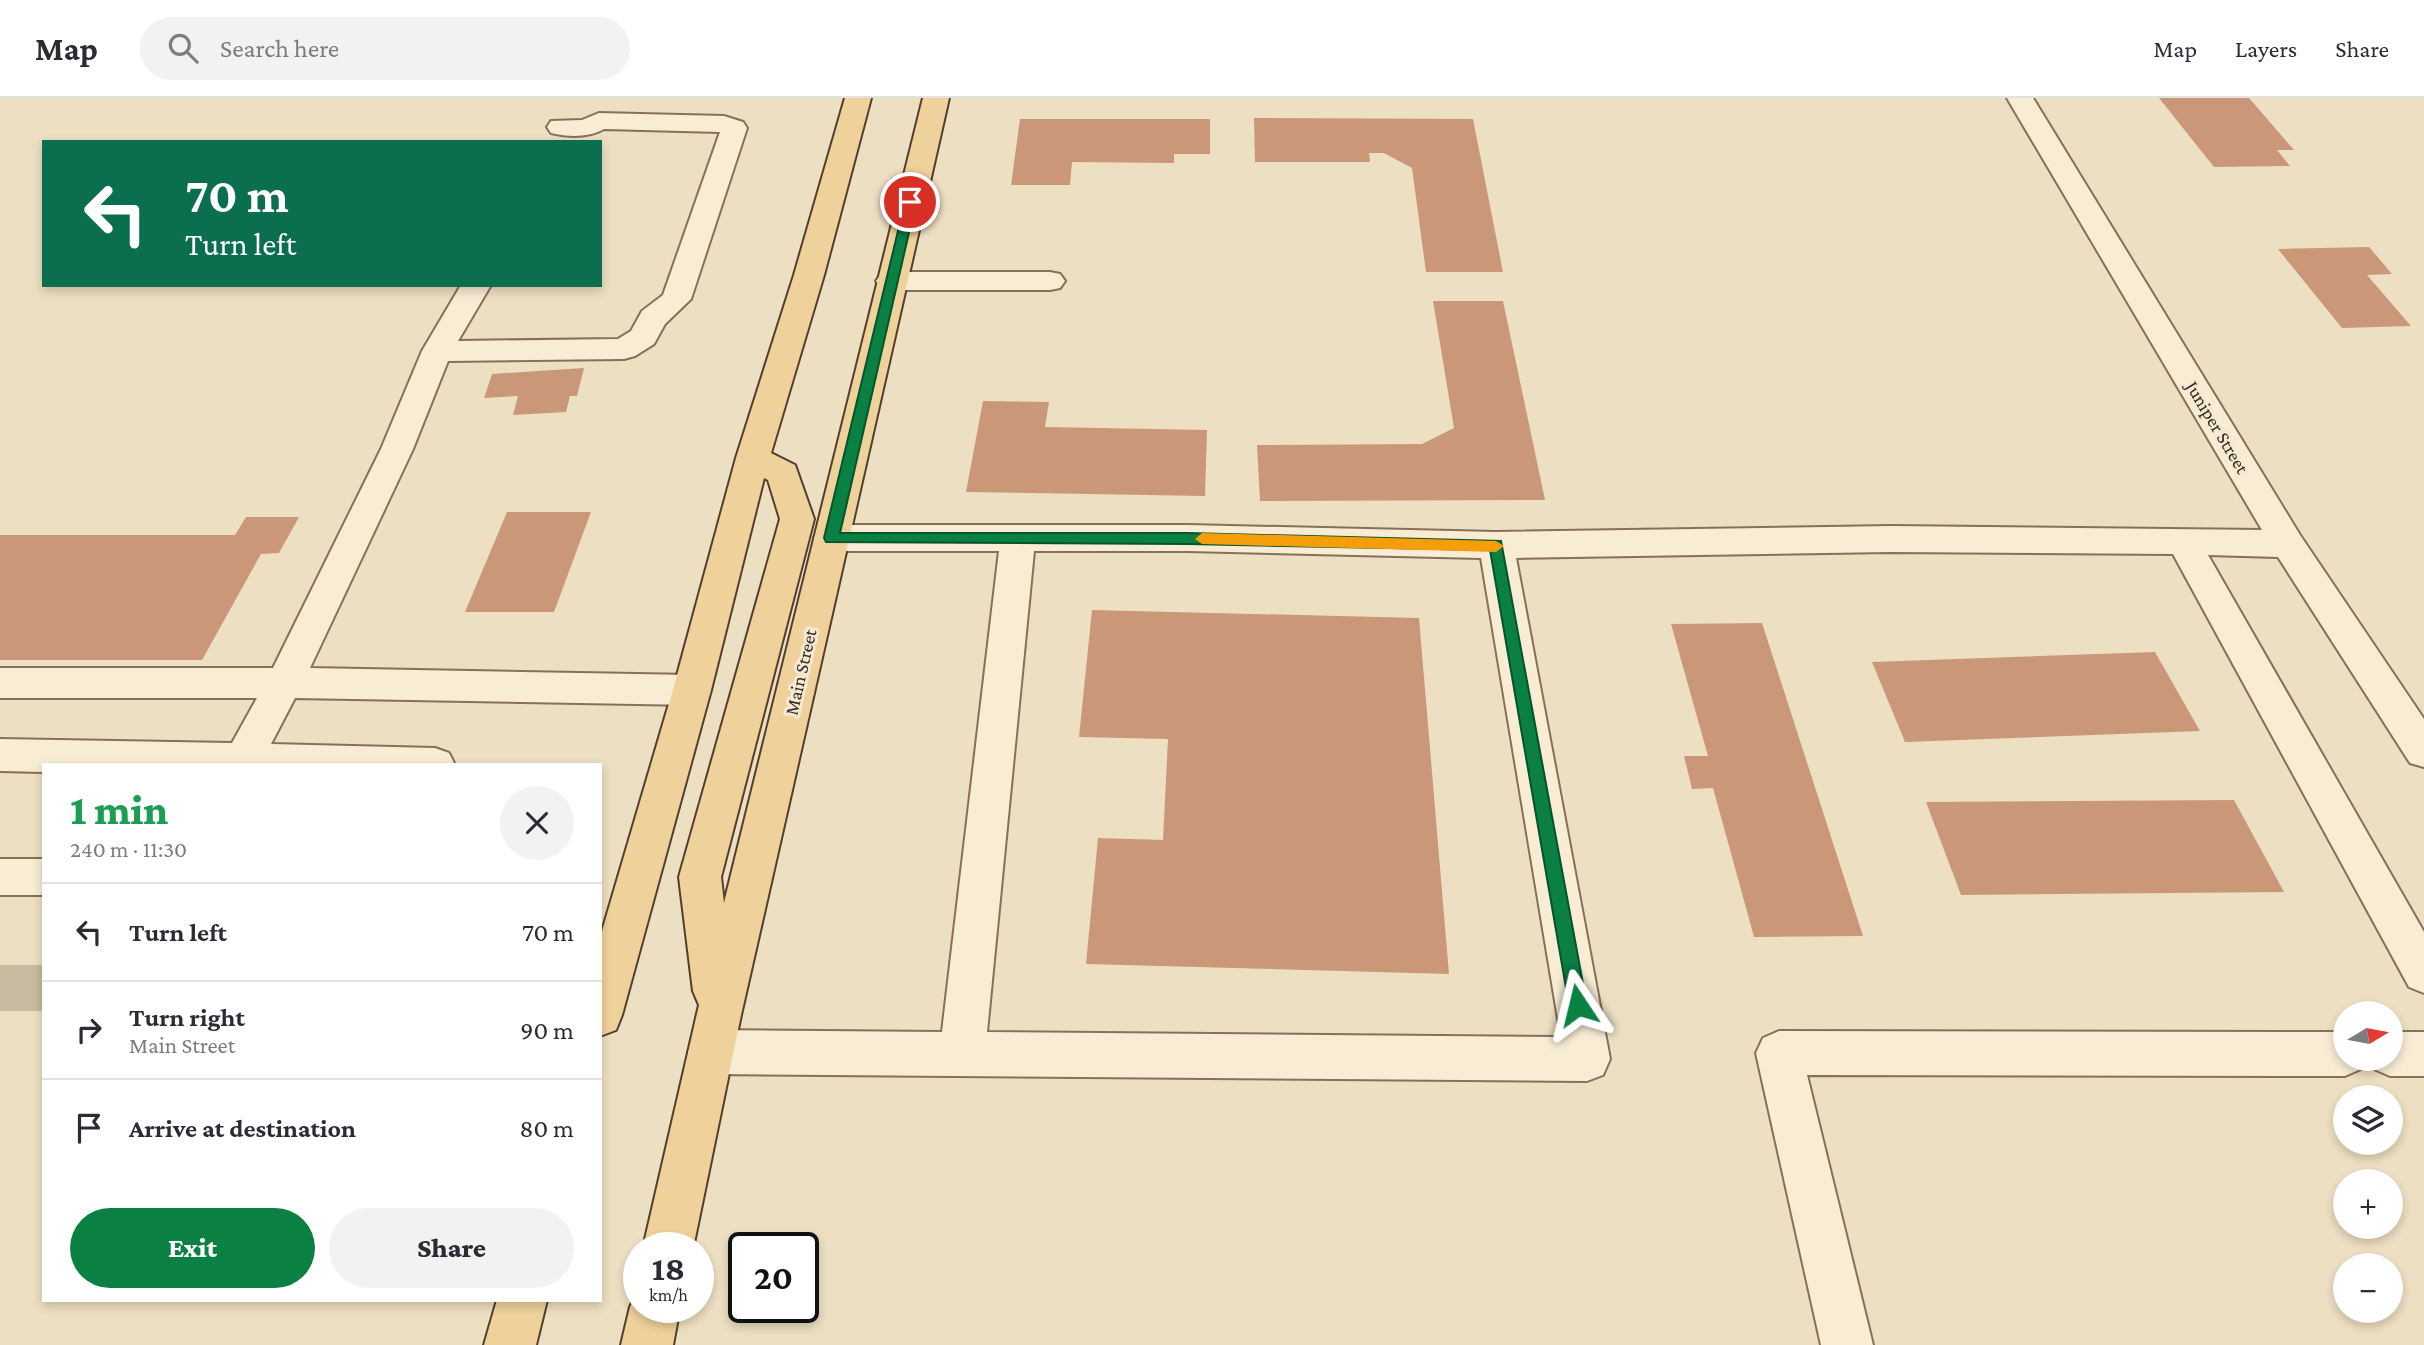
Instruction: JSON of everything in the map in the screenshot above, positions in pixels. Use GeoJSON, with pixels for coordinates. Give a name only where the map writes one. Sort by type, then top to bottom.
{"type":"FeatureCollection","features":[{"type":"Feature","properties":{"kind":"main road"},"geometry":{"type":"LineString","coordinates":[[603,994],[692,690],[753,458],[809,275],[858,98]]}},
{"type":"Feature","properties":{"kind":"main road","name":"Main Street"},"geometry":{"type":"LineString","coordinates":[[672,1232],[715,1034],[936,98]]}},
{"type":"Feature","properties":{"kind":"main road"},"geometry":{"type":"LineString","coordinates":[[715,1034],[700,877],[797,519],[783,474],[753,458]]}},
{"type":"Feature","properties":{"kind":"main road"},"geometry":{"type":"LineString","coordinates":[[510,1345],[521,1302]]}},
{"type":"Feature","properties":{"kind":"main road"},"geometry":{"type":"LineString","coordinates":[[647,1345],[652,1323]]}},
{"type":"Feature","properties":{"kind":"street"},"geometry":{"type":"LineString","coordinates":[[566,132],[574,98]]}},
{"type":"Feature","properties":{"kind":"street","name":"Juniper Street"},"geometry":{"type":"LineString","coordinates":[[2020,98],[2288,544],[2424,751]]}},
{"type":"Feature","properties":{"kind":"street"},"geometry":{"type":"LineString","coordinates":[[566,132],[599,121],[724,124],[734,128],[676,299],[654,294]]}},
{"type":"Feature","properties":{"kind":"street"},"geometry":{"type":"LineString","coordinates":[[437,351],[624,349],[643,337],[654,294],[699,169],[706,142],[700,138],[566,132]]}},
{"type":"Feature","properties":{"kind":"street"},"geometry":{"type":"LineString","coordinates":[[891,281],[1050,281]]}},
{"type":"Feature","properties":{"kind":"street"},"geometry":{"type":"LineString","coordinates":[[243,760],[284,682],[397,449],[437,351],[475,287]]}},
{"type":"Feature","properties":{"kind":"street"},"geometry":{"type":"LineString","coordinates":[[831,538],[1188,538],[1496,545],[1891,539],[2288,544]]}},
{"type":"Feature","properties":{"kind":"street"},"geometry":{"type":"LineString","coordinates":[[962,1056],[1018,539]]}},
{"type":"Feature","properties":{"kind":"street"},"geometry":{"type":"LineString","coordinates":[[2183,541],[2424,973]]}},
{"type":"Feature","properties":{"kind":"street"},"geometry":{"type":"LineString","coordinates":[[715,1034],[962,1056],[1587,1059],[1496,545]]}},
{"type":"Feature","properties":{"kind":"street"},"geometry":{"type":"LineString","coordinates":[[0,683],[284,682],[692,690]]}},
{"type":"Feature","properties":{"kind":"street"},"geometry":{"type":"LineString","coordinates":[[0,755],[358,763]]}},
{"type":"Feature","properties":{"kind":"street"},"geometry":{"type":"LineString","coordinates":[[0,877],[42,877]]}},
{"type":"Feature","properties":{"kind":"street"},"geometry":{"type":"LineString","coordinates":[[1847,1345],[1779,1053],[2333,1054]]}},
{"type":"Feature","properties":{"kind":"street"},"geometry":{"type":"LineString","coordinates":[[2403,1054],[2424,1054]]}},
{"type":"Feature","properties":{"kind":"building"},"geometry":{"type":"Polygon","coordinates":[[[2159,98],[2249,98],[2294,150],[2277,150],[2290,166],[2214,167],[2159,98]]]}},
{"type":"Feature","properties":{"kind":"building"},"geometry":{"type":"Polygon","coordinates":[[[1254,118],[1473,119],[1503,272],[1426,272],[1412,168],[1384,153],[1369,153],[1370,162],[1255,162],[1254,118]]]}},
{"type":"Feature","properties":{"kind":"building"},"geometry":{"type":"Polygon","coordinates":[[[1020,119],[1210,119],[1210,154],[1174,154],[1174,163],[1072,162],[1070,185],[1011,185],[1020,119]]]}},
{"type":"Feature","properties":{"kind":"building"},"geometry":{"type":"Polygon","coordinates":[[[2369,247],[2392,274],[2367,275],[2411,326],[2342,328],[2278,249],[2369,247]]]}},
{"type":"Feature","properties":{"kind":"building"},"geometry":{"type":"Polygon","coordinates":[[[1433,301],[1503,301],[1545,500],[1260,501],[1257,445],[1422,444],[1454,428],[1433,301]]]}},
{"type":"Feature","properties":{"kind":"building"},"geometry":{"type":"Polygon","coordinates":[[[584,368],[577,396],[570,396],[566,412],[513,415],[518,396],[484,398],[492,374],[584,368]]]}},
{"type":"Feature","properties":{"kind":"building"},"geometry":{"type":"Polygon","coordinates":[[[983,401],[1049,402],[1045,427],[1207,430],[1205,496],[966,492],[983,401]]]}},
{"type":"Feature","properties":{"kind":"building"},"geometry":{"type":"Polygon","coordinates":[[[507,512],[591,512],[554,612],[465,612],[507,512]]]}},
{"type":"Feature","properties":{"kind":"building"},"geometry":{"type":"Polygon","coordinates":[[[246,517],[299,517],[279,553],[261,554],[202,660],[0,660],[0,535],[235,535],[246,517]]]}},
{"type":"Feature","properties":{"kind":"building"},"geometry":{"type":"Polygon","coordinates":[[[1092,610],[1419,618],[1449,974],[1086,964],[1098,838],[1163,840],[1168,739],[1079,737],[1092,610]]]}},
{"type":"Feature","properties":{"kind":"building"},"geometry":{"type":"Polygon","coordinates":[[[1762,623],[1863,936],[1754,937],[1713,788],[1692,789],[1684,756],[1708,756],[1671,624],[1762,623]]]}},
{"type":"Feature","properties":{"kind":"building"},"geometry":{"type":"Polygon","coordinates":[[[2155,652],[2200,731],[1905,742],[1872,662],[2155,652]]]}},
{"type":"Feature","properties":{"kind":"building"},"geometry":{"type":"Polygon","coordinates":[[[2234,800],[2284,892],[1961,895],[1926,802],[2234,800]]]}},
{"type":"Feature","properties":{"kind":"tunnel"},"geometry":{"type":"LineString","coordinates":[[0,988],[42,988]]}},
{"type":"Feature","properties":{"kind":"slow traffic"},"geometry":{"type":"LineString","coordinates":[[1202,539],[1496,546]]}},
{"type":"Feature","properties":{"kind":"route"},"geometry":{"type":"LineString","coordinates":[[910,202],[831,538],[1188,538],[1496,545],[1578,1005]]}}]}
